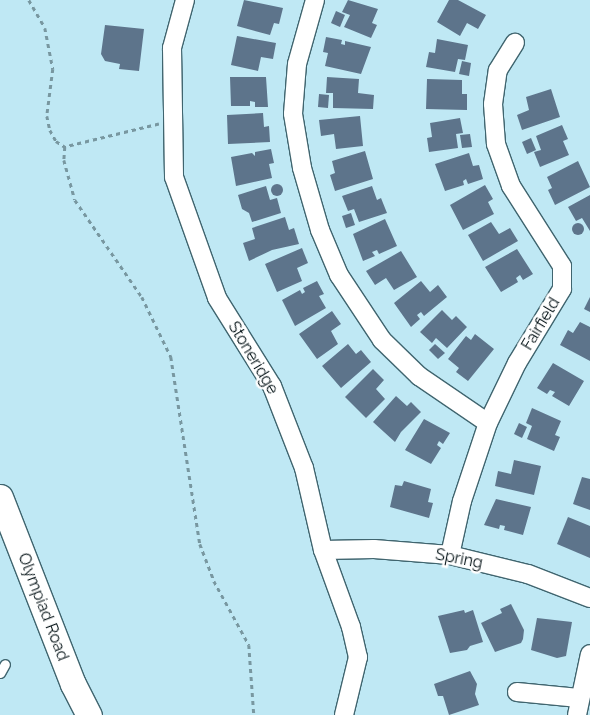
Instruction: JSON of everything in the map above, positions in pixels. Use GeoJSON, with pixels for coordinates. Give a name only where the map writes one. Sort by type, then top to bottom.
{"type":"FeatureCollection","features":[{"type":"Feature","properties":{"kind":"main road","name":"Olympiad Road"},"geometry":{"type":"LineString","coordinates":[[0,497],[73,684],[90,715]]}},
{"type":"Feature","properties":{"kind":"street","name":"Stoneridge"},"geometry":{"type":"LineString","coordinates":[[185,0],[172,48],[174,177],[216,298],[272,386],[304,468],[323,550],[351,627],[358,657],[344,715]]}},
{"type":"Feature","properties":{"kind":"street"},"geometry":{"type":"LineString","coordinates":[[315,0],[296,64],[293,114],[302,168],[320,230],[339,275],[382,340],[419,376],[488,423]]}},
{"type":"Feature","properties":{"kind":"street","name":"Fairfield"},"geometry":{"type":"LineString","coordinates":[[450,555],[462,501],[488,423],[517,362],[562,289],[562,266],[511,186],[496,144],[493,104],[498,70],[515,43]]}},
{"type":"Feature","properties":{"kind":"street","name":"Spring"},"geometry":{"type":"LineString","coordinates":[[323,550],[374,549],[450,555],[528,574],[590,598]]}},
{"type":"Feature","properties":{"kind":"street"},"geometry":{"type":"LineString","coordinates":[[517,692],[578,707],[590,654]]}},
{"type":"Feature","properties":{"kind":"lane"},"geometry":{"type":"LineString","coordinates":[[0,673],[5,664]]}},
{"type":"Feature","properties":{"kind":"path"},"geometry":{"type":"LineString","coordinates":[[29,0],[45,28],[53,69],[47,116],[50,130],[56,141],[65,147],[173,121]]}},
{"type":"Feature","properties":{"kind":"path"},"geometry":{"type":"LineString","coordinates":[[65,147],[64,160],[75,200],[142,297],[171,357],[200,544],[214,581],[249,645],[254,715]]}},
{"type":"Feature","properties":{"kind":"building"},"geometry":{"type":"Polygon","coordinates":[[[244,0],[283,8],[279,24],[274,23],[270,35],[237,26],[244,0]]]}},
{"type":"Feature","properties":{"kind":"building"},"geometry":{"type":"Polygon","coordinates":[[[348,0],[378,9],[372,23],[377,25],[371,38],[344,27],[350,15],[342,12],[348,0]]]}},
{"type":"Feature","properties":{"kind":"building"},"geometry":{"type":"Polygon","coordinates":[[[449,0],[458,0],[486,15],[478,29],[467,23],[460,36],[437,22],[449,0]]]}},
{"type":"Feature","properties":{"kind":"building"},"geometry":{"type":"Polygon","coordinates":[[[336,11],[345,15],[340,27],[331,23],[336,11]]]}},
{"type":"Feature","properties":{"kind":"building"},"geometry":{"type":"Polygon","coordinates":[[[105,25],[144,29],[139,71],[119,69],[120,64],[105,61],[101,54],[105,25]]]}},
{"type":"Feature","properties":{"kind":"building"},"geometry":{"type":"Polygon","coordinates":[[[237,36],[276,43],[273,59],[261,57],[258,71],[231,65],[237,36]]]}},
{"type":"Feature","properties":{"kind":"building"},"geometry":{"type":"Polygon","coordinates":[[[326,37],[342,40],[341,44],[345,45],[345,41],[371,47],[361,74],[325,66],[328,53],[323,52],[326,37]]]}},
{"type":"Feature","properties":{"kind":"building"},"geometry":{"type":"Polygon","coordinates":[[[437,39],[468,45],[465,60],[458,59],[455,72],[426,67],[429,52],[435,53],[437,39]]]}},
{"type":"Feature","properties":{"kind":"building"},"geometry":{"type":"Polygon","coordinates":[[[462,61],[471,63],[469,76],[459,74],[462,61]]]}},
{"type":"Feature","properties":{"kind":"building"},"geometry":{"type":"Polygon","coordinates":[[[230,77],[266,77],[268,107],[255,107],[255,102],[250,101],[250,106],[231,106],[230,77]]]}},
{"type":"Feature","properties":{"kind":"building"},"geometry":{"type":"Polygon","coordinates":[[[327,77],[359,79],[358,93],[374,95],[373,109],[333,108],[333,93],[326,93],[327,77]]]}},
{"type":"Feature","properties":{"kind":"building"},"geometry":{"type":"Polygon","coordinates":[[[427,79],[462,80],[462,94],[467,94],[467,110],[426,109],[427,79]]]}},
{"type":"Feature","properties":{"kind":"building"},"geometry":{"type":"Polygon","coordinates":[[[551,89],[560,117],[522,130],[517,115],[529,110],[526,97],[551,89]]]}},
{"type":"Feature","properties":{"kind":"building"},"geometry":{"type":"Polygon","coordinates":[[[319,94],[329,95],[328,108],[318,107],[319,94]]]}},
{"type":"Feature","properties":{"kind":"building"},"geometry":{"type":"Polygon","coordinates":[[[263,113],[264,127],[269,126],[270,142],[228,144],[227,115],[263,113]]]}},
{"type":"Feature","properties":{"kind":"building"},"geometry":{"type":"Polygon","coordinates":[[[360,116],[363,146],[336,149],[334,134],[321,136],[319,120],[360,116]]]}},
{"type":"Feature","properties":{"kind":"building"},"geometry":{"type":"Polygon","coordinates":[[[460,118],[463,133],[456,134],[458,148],[429,152],[427,138],[432,137],[430,123],[460,118]]]}},
{"type":"Feature","properties":{"kind":"building"},"geometry":{"type":"Polygon","coordinates":[[[562,125],[568,139],[563,141],[569,155],[540,167],[534,152],[541,150],[536,136],[562,125]]]}},
{"type":"Feature","properties":{"kind":"building"},"geometry":{"type":"Polygon","coordinates":[[[470,134],[472,147],[462,148],[460,135],[470,134]]]}},
{"type":"Feature","properties":{"kind":"building"},"geometry":{"type":"Polygon","coordinates":[[[531,138],[536,150],[527,154],[522,142],[531,138]]]}},
{"type":"Feature","properties":{"kind":"building"},"geometry":{"type":"Polygon","coordinates":[[[271,149],[274,163],[269,164],[272,178],[236,186],[231,157],[252,153],[255,156],[255,152],[271,149]]]}},
{"type":"Feature","properties":{"kind":"building"},"geometry":{"type":"Polygon","coordinates":[[[365,151],[373,179],[335,191],[330,175],[335,173],[332,161],[365,151]]]}},
{"type":"Feature","properties":{"kind":"building"},"geometry":{"type":"Polygon","coordinates":[[[469,153],[473,166],[479,165],[483,179],[468,184],[466,179],[463,181],[464,185],[445,191],[435,164],[469,153]]]}},
{"type":"Feature","properties":{"kind":"building"},"geometry":{"type":"Polygon","coordinates":[[[578,161],[590,187],[555,205],[548,190],[552,188],[547,177],[578,161]]]}},
{"type":"Feature","properties":{"kind":"building"},"geometry":{"type":"Polygon","coordinates":[[[275,184],[279,184],[283,190],[279,196],[275,196],[271,192],[271,188],[275,184]]]}},
{"type":"Feature","properties":{"kind":"building"},"geometry":{"type":"Polygon","coordinates":[[[485,185],[493,199],[488,202],[494,214],[463,230],[450,205],[485,185]]]}},
{"type":"Feature","properties":{"kind":"building"},"geometry":{"type":"Polygon","coordinates":[[[266,186],[270,200],[277,198],[281,213],[252,222],[249,213],[242,209],[238,195],[266,186]]]}},
{"type":"Feature","properties":{"kind":"building"},"geometry":{"type":"Polygon","coordinates":[[[372,186],[377,200],[381,198],[387,213],[359,222],[354,209],[348,211],[342,196],[372,186]]]}},
{"type":"Feature","properties":{"kind":"building"},"geometry":{"type":"Polygon","coordinates":[[[590,195],[590,231],[582,218],[576,221],[568,207],[590,195]]]}},
{"type":"Feature","properties":{"kind":"building"},"geometry":{"type":"Polygon","coordinates":[[[351,213],[355,225],[346,228],[342,216],[351,213]]]}},
{"type":"Feature","properties":{"kind":"building"},"geometry":{"type":"Polygon","coordinates":[[[285,217],[289,230],[294,228],[299,244],[272,250],[249,261],[243,243],[255,239],[252,228],[285,217]]]}},
{"type":"Feature","properties":{"kind":"building"},"geometry":{"type":"Polygon","coordinates":[[[385,219],[397,246],[379,254],[377,250],[372,252],[375,256],[363,261],[353,234],[385,219]]]}},
{"type":"Feature","properties":{"kind":"building"},"geometry":{"type":"Polygon","coordinates":[[[491,222],[499,234],[510,228],[518,241],[483,261],[468,235],[491,222]]]}},
{"type":"Feature","properties":{"kind":"building"},"geometry":{"type":"Polygon","coordinates":[[[576,223],[580,223],[584,229],[580,235],[576,235],[572,231],[572,227],[576,223]]]}},
{"type":"Feature","properties":{"kind":"building"},"geometry":{"type":"Polygon","coordinates":[[[302,248],[308,263],[297,268],[302,281],[277,292],[265,264],[302,248]]]}},
{"type":"Feature","properties":{"kind":"building"},"geometry":{"type":"Polygon","coordinates":[[[517,249],[533,274],[523,280],[520,275],[516,278],[518,282],[501,292],[485,267],[517,249]]]}},
{"type":"Feature","properties":{"kind":"building"},"geometry":{"type":"Polygon","coordinates":[[[401,251],[417,277],[394,290],[386,278],[375,285],[366,271],[401,251]]]}},
{"type":"Feature","properties":{"kind":"building"},"geometry":{"type":"Polygon","coordinates":[[[317,281],[324,294],[319,296],[326,308],[295,326],[282,300],[300,290],[302,294],[305,292],[303,288],[317,281]]]}},
{"type":"Feature","properties":{"kind":"building"},"geometry":{"type":"Polygon","coordinates":[[[421,281],[430,292],[438,285],[447,297],[424,316],[421,312],[417,315],[420,319],[411,327],[394,303],[421,281]]]}},
{"type":"Feature","properties":{"kind":"building"},"geometry":{"type":"Polygon","coordinates":[[[590,297],[590,312],[584,309],[590,297]]]}},
{"type":"Feature","properties":{"kind":"building"},"geometry":{"type":"Polygon","coordinates":[[[442,310],[452,320],[456,316],[467,327],[447,348],[436,338],[432,343],[420,332],[442,310]]]}},
{"type":"Feature","properties":{"kind":"building"},"geometry":{"type":"Polygon","coordinates":[[[332,311],[341,324],[331,331],[338,344],[317,359],[299,334],[332,311]]]}},
{"type":"Feature","properties":{"kind":"building"},"geometry":{"type":"Polygon","coordinates":[[[580,322],[590,327],[590,361],[560,345],[568,330],[573,333],[580,322]]]}},
{"type":"Feature","properties":{"kind":"building"},"geometry":{"type":"Polygon","coordinates":[[[475,334],[494,349],[468,381],[456,372],[459,368],[448,359],[466,336],[471,340],[475,334]]]}},
{"type":"Feature","properties":{"kind":"building"},"geometry":{"type":"Polygon","coordinates":[[[348,344],[356,354],[361,350],[371,362],[341,388],[322,366],[348,344]]]}},
{"type":"Feature","properties":{"kind":"building"},"geometry":{"type":"Polygon","coordinates":[[[435,344],[445,353],[438,359],[429,350],[435,344]]]}},
{"type":"Feature","properties":{"kind":"building"},"geometry":{"type":"Polygon","coordinates":[[[553,363],[584,381],[569,406],[552,396],[555,392],[550,390],[547,394],[537,388],[553,363]]]}},
{"type":"Feature","properties":{"kind":"building"},"geometry":{"type":"Polygon","coordinates":[[[373,369],[384,380],[376,389],[385,399],[366,418],[345,397],[373,369]]]}},
{"type":"Feature","properties":{"kind":"building"},"geometry":{"type":"Polygon","coordinates":[[[396,396],[407,406],[411,402],[421,412],[401,432],[395,442],[373,422],[396,396]]]}},
{"type":"Feature","properties":{"kind":"building"},"geometry":{"type":"Polygon","coordinates":[[[532,408],[561,421],[555,435],[560,437],[554,451],[527,439],[532,426],[526,423],[532,408]]]}},
{"type":"Feature","properties":{"kind":"building"},"geometry":{"type":"Polygon","coordinates":[[[424,419],[450,433],[443,444],[439,441],[437,445],[441,448],[431,464],[405,450],[424,419]]]}},
{"type":"Feature","properties":{"kind":"building"},"geometry":{"type":"Polygon","coordinates":[[[519,423],[527,427],[522,438],[514,434],[519,423]]]}},
{"type":"Feature","properties":{"kind":"building"},"geometry":{"type":"Polygon","coordinates":[[[514,460],[541,466],[534,495],[495,486],[498,471],[511,474],[514,460]]]}},
{"type":"Feature","properties":{"kind":"building"},"geometry":{"type":"Polygon","coordinates":[[[582,477],[590,479],[590,510],[573,504],[582,477]]]}},
{"type":"Feature","properties":{"kind":"building"},"geometry":{"type":"Polygon","coordinates":[[[404,481],[431,489],[428,502],[433,503],[429,518],[390,507],[395,485],[402,486],[404,481]]]}},
{"type":"Feature","properties":{"kind":"building"},"geometry":{"type":"Polygon","coordinates":[[[496,499],[531,507],[523,535],[504,530],[505,526],[500,525],[499,529],[484,525],[496,499]]]}},
{"type":"Feature","properties":{"kind":"building"},"geometry":{"type":"Polygon","coordinates":[[[568,517],[590,526],[590,558],[557,544],[568,517]]]}},
{"type":"Feature","properties":{"kind":"building"},"geometry":{"type":"Polygon","coordinates":[[[511,604],[524,630],[523,639],[521,643],[495,652],[481,623],[502,613],[500,609],[511,604]]]}},
{"type":"Feature","properties":{"kind":"building"},"geometry":{"type":"Polygon","coordinates":[[[464,610],[465,613],[473,610],[483,642],[470,646],[467,650],[450,653],[438,616],[464,610]]]}},
{"type":"Feature","properties":{"kind":"building"},"geometry":{"type":"Polygon","coordinates":[[[537,618],[572,622],[566,656],[557,658],[531,650],[537,618]]]}},
{"type":"Feature","properties":{"kind":"building"},"geometry":{"type":"Polygon","coordinates":[[[470,671],[477,684],[475,694],[479,705],[449,715],[443,696],[438,696],[434,684],[470,671]]]}}]}
